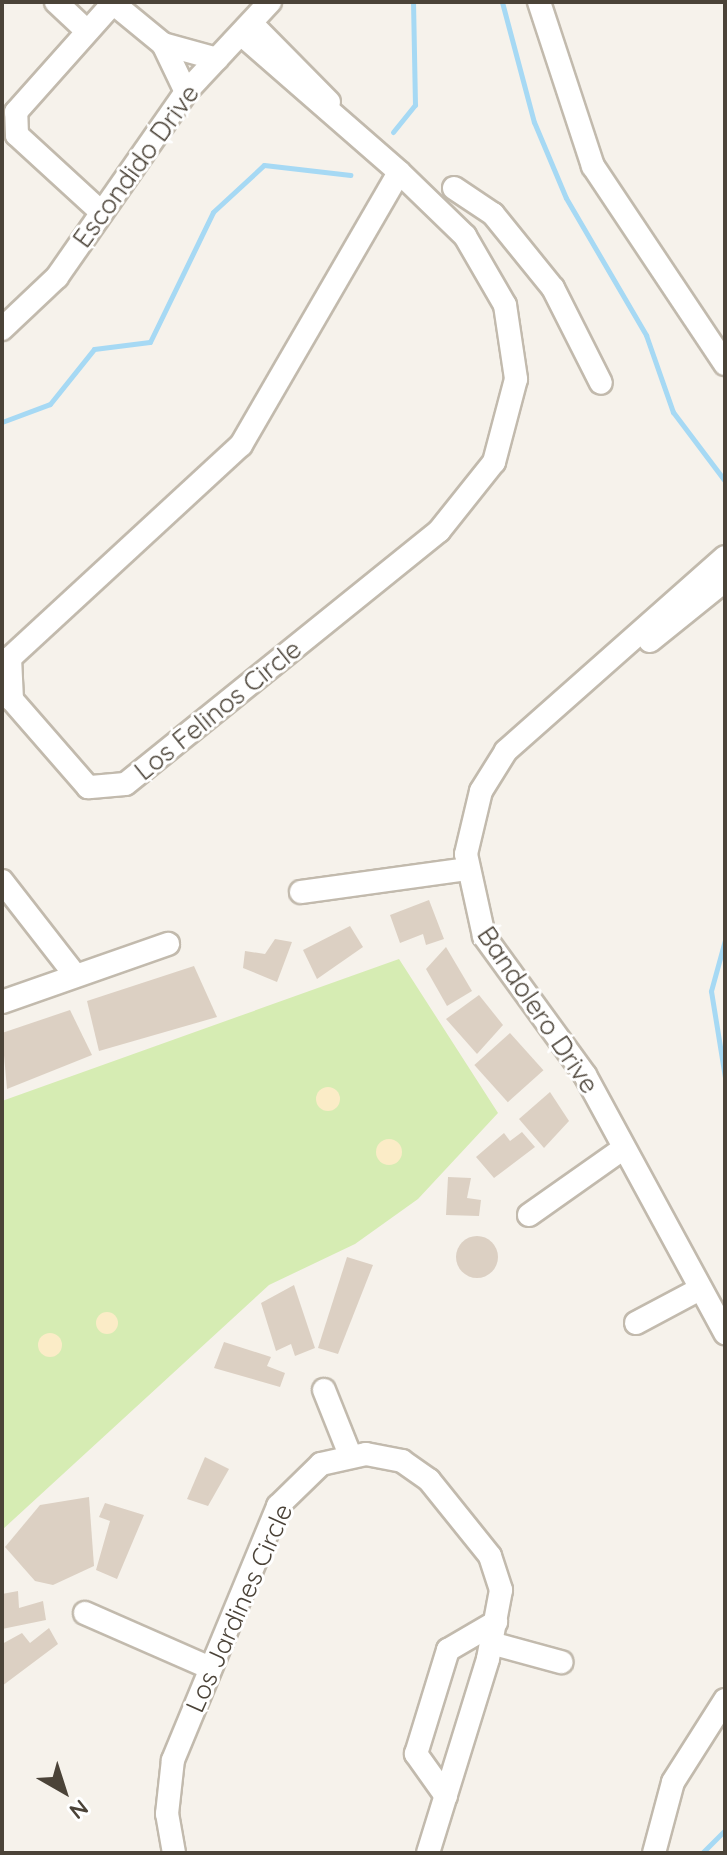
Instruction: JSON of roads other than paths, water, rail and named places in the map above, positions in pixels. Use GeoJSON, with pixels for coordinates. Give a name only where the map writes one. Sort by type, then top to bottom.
{"type":"FeatureCollection","features":[{"type":"Feature","properties":{"kind":"street"},"geometry":{"type":"LineString","coordinates":[[56,2],[87,31]]}},
{"type":"Feature","properties":{"kind":"street"},"geometry":{"type":"LineString","coordinates":[[101,212],[10,136],[9,114],[112,2],[163,44],[217,59]]}},
{"type":"Feature","properties":{"kind":"street","name":"Escondido Drive"},"geometry":{"type":"LineString","coordinates":[[2,329],[57,277],[186,92],[270,2]]}},
{"type":"Feature","properties":{"kind":"street"},"geometry":{"type":"LineString","coordinates":[[539,2],[593,166],[666,281],[725,364]]}},
{"type":"Feature","properties":{"kind":"street","name":"Los Felinos Circle"},"geometry":{"type":"LineString","coordinates":[[246,29],[437,207],[489,269],[512,330],[513,405],[485,478],[439,531],[125,784],[88,787],[12,700],[10,658],[241,445],[399,172]]}},
{"type":"Feature","properties":{"kind":"street"},"geometry":{"type":"LineString","coordinates":[[163,44],[186,92]]}},
{"type":"Feature","properties":{"kind":"street"},"geometry":{"type":"LineString","coordinates":[[437,207],[457,185],[493,214],[553,288],[601,383]]}},
{"type":"Feature","properties":{"kind":"street"},"geometry":{"type":"LineString","coordinates":[[666,281],[681,287],[725,340]]}},
{"type":"Feature","properties":{"kind":"street","name":"Bandolero Drive"},"geometry":{"type":"LineString","coordinates":[[721,570],[628,657],[604,667],[525,730],[491,772],[469,830],[466,869],[484,936],[585,1075],[698,1290],[725,1333]]}},
{"type":"Feature","properties":{"kind":"street"},"geometry":{"type":"LineString","coordinates":[[301,892],[466,869]]}},
{"type":"Feature","properties":{"kind":"street"},"geometry":{"type":"LineString","coordinates":[[2,881],[76,976]]}},
{"type":"Feature","properties":{"kind":"street"},"geometry":{"type":"LineString","coordinates":[[2,1002],[168,944]]}},
{"type":"Feature","properties":{"kind":"street"},"geometry":{"type":"LineString","coordinates":[[529,1215],[624,1148]]}},
{"type":"Feature","properties":{"kind":"street"},"geometry":{"type":"LineString","coordinates":[[636,1323],[698,1290]]}},
{"type":"Feature","properties":{"kind":"street"},"geometry":{"type":"LineString","coordinates":[[324,1390],[350,1455]]}},
{"type":"Feature","properties":{"kind":"street","name":"Los Jardines Circle"},"geometry":{"type":"LineString","coordinates":[[174,1853],[167,1814],[173,1760],[278,1506],[308,1472],[350,1455],[402,1461],[429,1480],[490,1556],[501,1590],[494,1633],[428,1853]]}},
{"type":"Feature","properties":{"kind":"street"},"geometry":{"type":"LineString","coordinates":[[85,1613],[210,1668]]}},
{"type":"Feature","properties":{"kind":"street"},"geometry":{"type":"LineString","coordinates":[[446,1796],[416,1754],[450,1646],[494,1633],[561,1662]]}},
{"type":"Feature","properties":{"kind":"street"},"geometry":{"type":"LineString","coordinates":[[654,1853],[673,1782],[725,1700]]}},
{"type":"Feature","properties":{"kind":"waterway"},"geometry":{"type":"LineString","coordinates":[[393,132],[415,105],[413,2]]}},
{"type":"Feature","properties":{"kind":"waterway"},"geometry":{"type":"LineString","coordinates":[[502,2],[534,122],[566,198],[646,335],[673,412],[725,481]]}},
{"type":"Feature","properties":{"kind":"waterway"},"geometry":{"type":"LineString","coordinates":[[2,422],[50,404],[94,349],[150,342],[213,212],[264,165],[350,175]]}},
{"type":"Feature","properties":{"kind":"waterway"},"geometry":{"type":"LineString","coordinates":[[725,940],[711,991],[725,1077]]}},
{"type":"Feature","properties":{"kind":"waterway"},"geometry":{"type":"LineString","coordinates":[[702,1853],[725,1830]]}}]}
